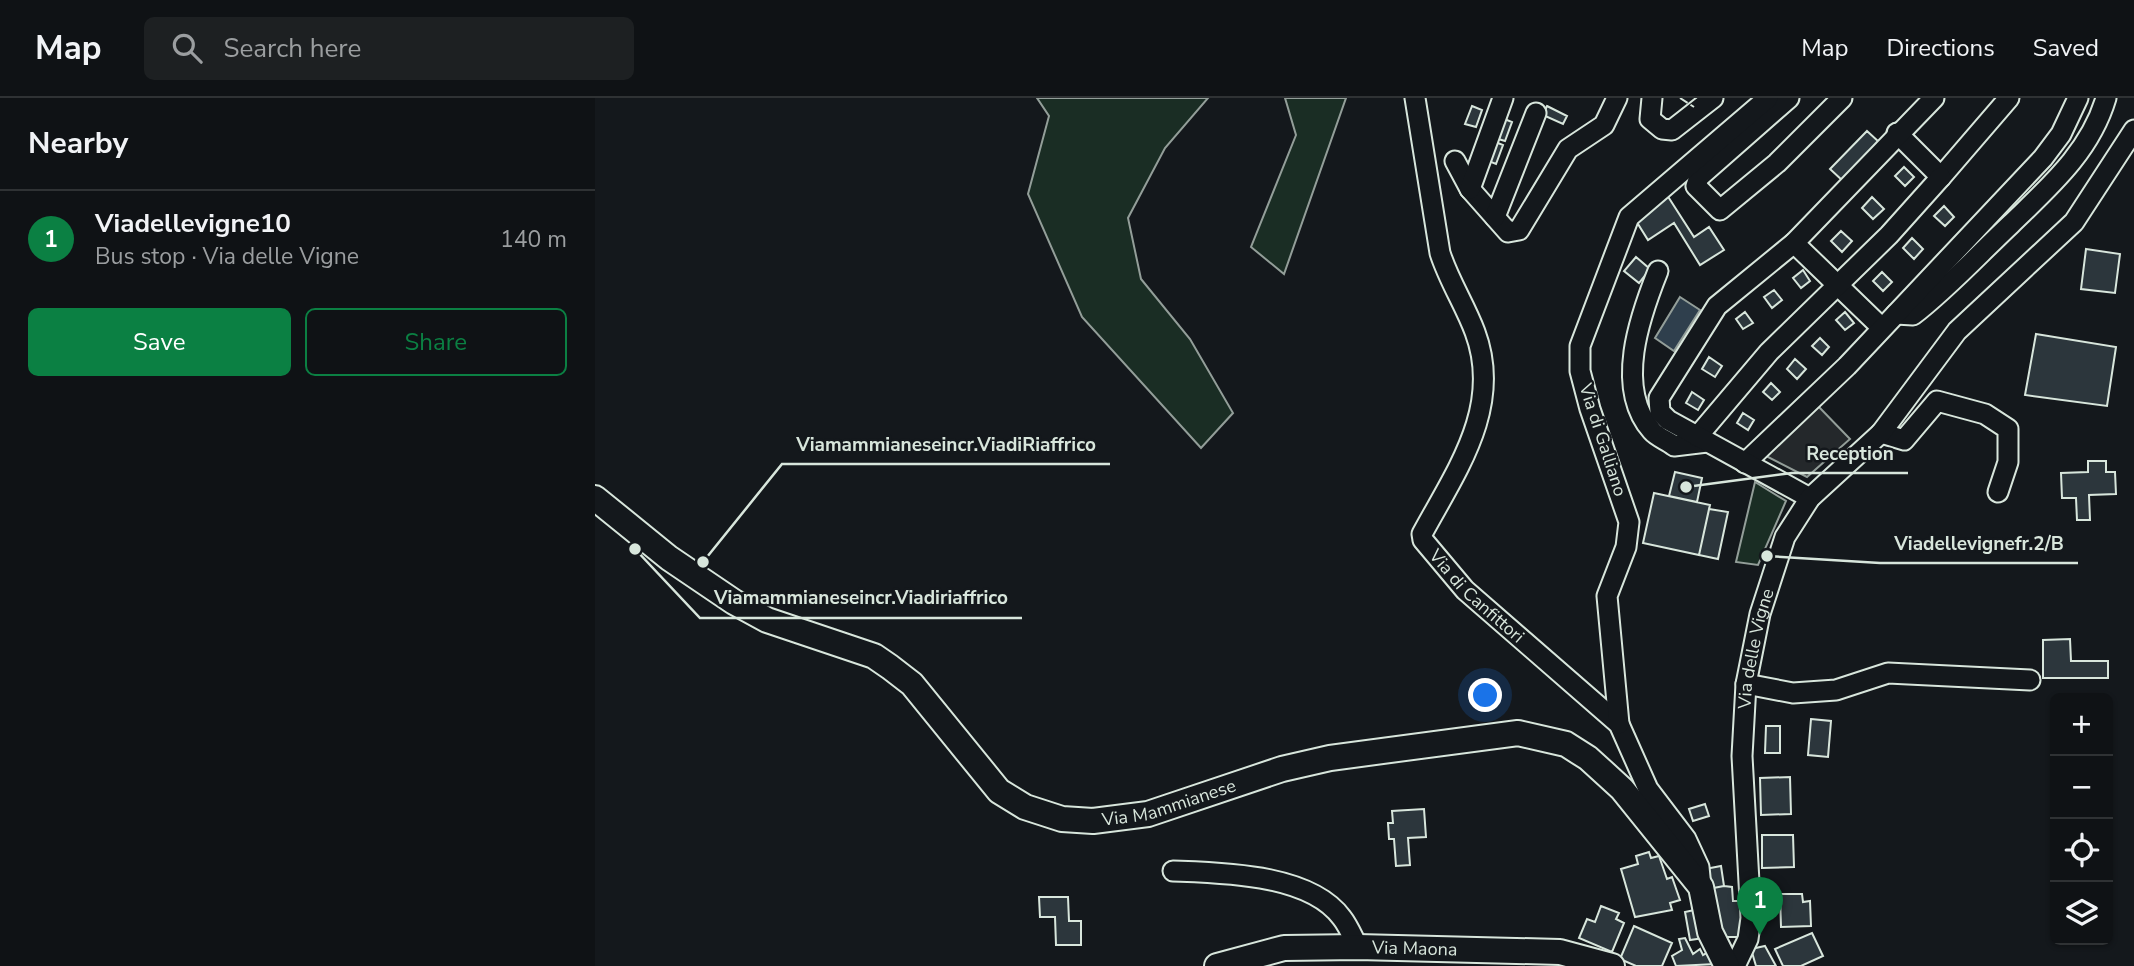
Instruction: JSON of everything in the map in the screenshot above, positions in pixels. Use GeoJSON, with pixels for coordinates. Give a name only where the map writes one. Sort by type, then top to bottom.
{"type":"FeatureCollection","features":[{"type":"Feature","properties":{"kind":"main road","name":"Via Mammianese"},"geometry":{"type":"LineString","coordinates":[[595,498],[669,558],[734,602],[767,620],[874,656],[890,667],[912,684],[990,783],[1011,800],[1046,814],[1093,821],[1121,820],[1168,808],[1282,769],[1330,758],[1518,733],[1566,744],[1588,758],[1622,789],[1701,887]]}},
{"type":"Feature","properties":{"kind":"main road"},"geometry":{"type":"LineString","coordinates":[[1701,887],[1706,922],[1727,966]]}},
{"type":"Feature","properties":{"kind":"main road","name":"Via Maona"},"geometry":{"type":"LineString","coordinates":[[1217,966],[1285,948],[1358,947],[1560,953],[1612,966]]}},
{"type":"Feature","properties":{"kind":"street","name":"Via di Canfittori"},"geometry":{"type":"LineString","coordinates":[[1415,98],[1440,253],[1447,276],[1475,332],[1484,383],[1480,422],[1446,493],[1422,534],[1423,540],[1465,590],[1619,724],[1648,789],[1686,839],[1699,867],[1701,887]]}},
{"type":"Feature","properties":{"kind":"street"},"geometry":{"type":"LineString","coordinates":[[1470,189],[1503,98]]}},
{"type":"Feature","properties":{"kind":"street"},"geometry":{"type":"LineString","coordinates":[[1455,161],[1470,189],[1508,232],[1519,230],[1568,149],[1604,125],[1617,98]]}},
{"type":"Feature","properties":{"kind":"street"},"geometry":{"type":"LineString","coordinates":[[1652,98],[1650,119],[1662,129],[1672,130],[1713,98]]}},
{"type":"Feature","properties":{"kind":"street","name":"Via di Galliano"},"geometry":{"type":"LineString","coordinates":[[1619,724],[1607,596],[1626,547],[1629,522],[1590,409],[1580,371],[1580,346],[1629,217],[1768,98]]}},
{"type":"Feature","properties":{"kind":"street"},"geometry":{"type":"LineString","coordinates":[[1789,98],[1699,177],[1696,186],[1720,210],[1777,163],[1842,98]]}},
{"type":"Feature","properties":{"kind":"street"},"geometry":{"type":"LineString","coordinates":[[1810,498],[1702,440],[1664,416],[1658,407],[1660,395],[1717,306],[1794,243],[1897,133],[1934,98]]}},
{"type":"Feature","properties":{"kind":"street"},"geometry":{"type":"LineString","coordinates":[[1658,271],[1641,312],[1634,362],[1633,395],[1652,431],[1674,446],[1702,440],[1769,352],[1889,235],[2009,98]]}},
{"type":"Feature","properties":{"kind":"street"},"geometry":{"type":"LineString","coordinates":[[1745,463],[1889,321],[2043,158],[2061,134],[2078,98]]}},
{"type":"Feature","properties":{"kind":"street"},"geometry":{"type":"LineString","coordinates":[[1794,243],[1836,286],[1889,321],[1913,315],[2039,200],[2075,159],[2106,98]]}},
{"type":"Feature","properties":{"kind":"street"},"geometry":{"type":"LineString","coordinates":[[1495,217],[1535,113]]}},
{"type":"Feature","properties":{"kind":"street","name":"Via delle Vigne"},"geometry":{"type":"LineString","coordinates":[[1735,966],[1748,939],[1751,918],[1742,756],[1746,684],[1760,614],[1778,552],[1810,498],[1881,433],[1957,331],[2074,222],[2132,137],[2134,130]]}},
{"type":"Feature","properties":{"kind":"street"},"geometry":{"type":"LineString","coordinates":[[1897,133],[1941,177]]}},
{"type":"Feature","properties":{"kind":"street"},"geometry":{"type":"LineString","coordinates":[[1881,433],[1904,440],[1937,401],[1985,414],[2008,429],[2008,462],[1998,492]]}},
{"type":"Feature","properties":{"kind":"street"},"geometry":{"type":"LineString","coordinates":[[1746,684],[1793,693],[1836,690],[1888,673],[2030,680]]}},
{"type":"Feature","properties":{"kind":"street"},"geometry":{"type":"LineString","coordinates":[[1173,871],[1224,873],[1300,886],[1341,916],[1358,947]]}},
{"type":"Feature","properties":{"kind":"green space"},"geometry":{"type":"Polygon","coordinates":[[[1037,98],[1208,98],[1165,148],[1128,218],[1141,279],[1190,339],[1233,413],[1201,448],[1082,317],[1028,194],[1049,116],[1037,98]]]}},
{"type":"Feature","properties":{"kind":"green space"},"geometry":{"type":"Polygon","coordinates":[[[1285,98],[1346,98],[1284,274],[1251,247],[1296,135],[1285,98]]]}},
{"type":"Feature","properties":{"kind":"green space"},"geometry":{"type":"Polygon","coordinates":[[[1755,482],[1786,501],[1758,565],[1736,562],[1755,482]]]}},
{"type":"Feature","properties":{"kind":"shaded area"},"geometry":{"type":"Polygon","coordinates":[[[1817,405],[1850,439],[1807,477],[1764,455],[1817,405]]]}},
{"type":"Feature","properties":{"kind":"water"},"geometry":{"type":"Polygon","coordinates":[[[1680,297],[1700,310],[1674,351],[1655,338],[1680,297]]]}},
{"type":"Feature","properties":{"kind":"building"},"geometry":{"type":"Polygon","coordinates":[[[1472,106],[1482,110],[1476,127],[1465,124],[1472,106]]]}},
{"type":"Feature","properties":{"kind":"building"},"geometry":{"type":"Polygon","coordinates":[[[1547,106],[1567,116],[1563,124],[1543,115],[1547,106]]]}},
{"type":"Feature","properties":{"kind":"building"},"geometry":{"type":"Polygon","coordinates":[[[1502,118],[1512,122],[1505,141],[1495,138],[1502,118]]]}},
{"type":"Feature","properties":{"kind":"building"},"geometry":{"type":"Polygon","coordinates":[[[1867,131],[1879,142],[1843,181],[1830,169],[1867,131]]]}},
{"type":"Feature","properties":{"kind":"building"},"geometry":{"type":"Polygon","coordinates":[[[1493,141],[1503,145],[1496,164],[1486,160],[1493,141]]]}},
{"type":"Feature","properties":{"kind":"building"},"geometry":{"type":"Polygon","coordinates":[[[1904,167],[1914,177],[1905,186],[1895,176],[1904,167]]]}},
{"type":"Feature","properties":{"kind":"building"},"geometry":{"type":"Polygon","coordinates":[[[1667,195],[1694,237],[1709,227],[1724,250],[1700,265],[1674,223],[1648,240],[1633,216],[1667,195]]]}},
{"type":"Feature","properties":{"kind":"building"},"geometry":{"type":"Polygon","coordinates":[[[1872,197],[1884,209],[1873,219],[1862,208],[1872,197]]]}},
{"type":"Feature","properties":{"kind":"building"},"geometry":{"type":"Polygon","coordinates":[[[1944,206],[1954,217],[1945,226],[1934,216],[1944,206]]]}},
{"type":"Feature","properties":{"kind":"building"},"geometry":{"type":"Polygon","coordinates":[[[1841,231],[1852,241],[1842,252],[1831,241],[1841,231]]]}},
{"type":"Feature","properties":{"kind":"building"},"geometry":{"type":"Polygon","coordinates":[[[1912,238],[1923,249],[1914,259],[1903,248],[1912,238]]]}},
{"type":"Feature","properties":{"kind":"building"},"geometry":{"type":"Polygon","coordinates":[[[2086,249],[2120,254],[2115,293],[2081,289],[2086,249]]]}},
{"type":"Feature","properties":{"kind":"building"},"geometry":{"type":"Polygon","coordinates":[[[1636,257],[1650,269],[1639,283],[1624,271],[1636,257]]]}},
{"type":"Feature","properties":{"kind":"building"},"geometry":{"type":"Polygon","coordinates":[[[1803,270],[1810,281],[1801,288],[1793,278],[1803,270]]]}},
{"type":"Feature","properties":{"kind":"building"},"geometry":{"type":"Polygon","coordinates":[[[1882,272],[1892,282],[1883,291],[1873,281],[1882,272]]]}},
{"type":"Feature","properties":{"kind":"building"},"geometry":{"type":"Polygon","coordinates":[[[1774,290],[1782,300],[1772,308],[1764,297],[1774,290]]]}},
{"type":"Feature","properties":{"kind":"building"},"geometry":{"type":"Polygon","coordinates":[[[1745,312],[1753,323],[1743,329],[1736,319],[1745,312]]]}},
{"type":"Feature","properties":{"kind":"building"},"geometry":{"type":"Polygon","coordinates":[[[1845,312],[1854,323],[1845,330],[1836,320],[1845,312]]]}},
{"type":"Feature","properties":{"kind":"building"},"geometry":{"type":"Polygon","coordinates":[[[2036,334],[2116,347],[2107,406],[2025,395],[2036,334]]]}},
{"type":"Feature","properties":{"kind":"building"},"geometry":{"type":"Polygon","coordinates":[[[1820,338],[1829,347],[1822,355],[1812,346],[1820,338]]]}},
{"type":"Feature","properties":{"kind":"building"},"geometry":{"type":"Polygon","coordinates":[[[1709,357],[1722,366],[1715,377],[1702,369],[1709,357]]]}},
{"type":"Feature","properties":{"kind":"building"},"geometry":{"type":"Polygon","coordinates":[[[1795,359],[1806,369],[1797,379],[1787,369],[1795,359]]]}},
{"type":"Feature","properties":{"kind":"building"},"geometry":{"type":"Polygon","coordinates":[[[1771,383],[1780,392],[1772,400],[1763,392],[1771,383]]]}},
{"type":"Feature","properties":{"kind":"building"},"geometry":{"type":"Polygon","coordinates":[[[1692,392],[1704,400],[1698,410],[1686,403],[1692,392]]]}},
{"type":"Feature","properties":{"kind":"building"},"geometry":{"type":"Polygon","coordinates":[[[1743,413],[1754,420],[1748,430],[1737,423],[1743,413]]]}},
{"type":"Feature","properties":{"kind":"building"},"geometry":{"type":"Polygon","coordinates":[[[2088,461],[2106,461],[2106,472],[2115,472],[2116,494],[2089,495],[2090,520],[2077,520],[2076,498],[2062,498],[2061,473],[2088,472],[2088,461]]]}},
{"type":"Feature","properties":{"kind":"building"},"geometry":{"type":"Polygon","coordinates":[[[1675,472],[1702,478],[1697,502],[1669,496],[1675,472]]]}},
{"type":"Feature","properties":{"kind":"building"},"geometry":{"type":"Polygon","coordinates":[[[1654,493],[1710,505],[1699,555],[1643,543],[1654,493]]]}},
{"type":"Feature","properties":{"kind":"building"},"geometry":{"type":"Polygon","coordinates":[[[1709,509],[1728,512],[1718,559],[1699,555],[1709,509]]]}},
{"type":"Feature","properties":{"kind":"building"},"geometry":{"type":"Polygon","coordinates":[[[2070,639],[2071,661],[2108,661],[2108,678],[2043,678],[2043,640],[2070,639]]]}},
{"type":"Feature","properties":{"kind":"building"},"geometry":{"type":"Polygon","coordinates":[[[1811,719],[1831,721],[1828,757],[1808,755],[1811,719]]]}},
{"type":"Feature","properties":{"kind":"building"},"geometry":{"type":"Polygon","coordinates":[[[1766,726],[1780,726],[1780,753],[1765,753],[1766,726]]]}},
{"type":"Feature","properties":{"kind":"building"},"geometry":{"type":"Polygon","coordinates":[[[1790,777],[1791,814],[1761,815],[1760,778],[1790,777]]]}},
{"type":"Feature","properties":{"kind":"building"},"geometry":{"type":"Polygon","coordinates":[[[1705,804],[1709,816],[1693,821],[1689,809],[1705,804]]]}},
{"type":"Feature","properties":{"kind":"building"},"geometry":{"type":"Polygon","coordinates":[[[1424,809],[1426,837],[1408,838],[1410,865],[1396,866],[1394,839],[1389,839],[1388,823],[1393,823],[1392,811],[1424,809]]]}},
{"type":"Feature","properties":{"kind":"building"},"geometry":{"type":"Polygon","coordinates":[[[1762,835],[1793,835],[1794,867],[1762,868],[1762,835]]]}},
{"type":"Feature","properties":{"kind":"building"},"geometry":{"type":"Polygon","coordinates":[[[1649,852],[1651,858],[1659,856],[1667,879],[1672,877],[1680,900],[1670,903],[1672,910],[1635,917],[1621,869],[1638,864],[1636,856],[1649,852]]]}},
{"type":"Feature","properties":{"kind":"building"},"geometry":{"type":"Polygon","coordinates":[[[1721,866],[1724,886],[1708,889],[1705,869],[1721,866]]]}},
{"type":"Feature","properties":{"kind":"building"},"geometry":{"type":"Polygon","coordinates":[[[1732,887],[1733,901],[1743,901],[1744,937],[1717,937],[1708,889],[1732,887]]]}},
{"type":"Feature","properties":{"kind":"building"},"geometry":{"type":"Polygon","coordinates":[[[1780,894],[1802,894],[1803,902],[1810,901],[1811,926],[1781,927],[1780,894]]]}},
{"type":"Feature","properties":{"kind":"building"},"geometry":{"type":"Polygon","coordinates":[[[1039,897],[1068,897],[1069,921],[1081,921],[1081,945],[1056,945],[1055,917],[1040,917],[1039,897]]]}},
{"type":"Feature","properties":{"kind":"building"},"geometry":{"type":"Polygon","coordinates":[[[1601,906],[1619,913],[1616,919],[1624,923],[1612,952],[1579,938],[1587,919],[1595,922],[1601,906]]]}},
{"type":"Feature","properties":{"kind":"building"},"geometry":{"type":"Polygon","coordinates":[[[1699,909],[1704,938],[1690,940],[1685,912],[1699,909]]]}},
{"type":"Feature","properties":{"kind":"building"},"geometry":{"type":"Polygon","coordinates":[[[1634,926],[1672,943],[1662,966],[1636,966],[1620,959],[1634,926]]]}},
{"type":"Feature","properties":{"kind":"building"},"geometry":{"type":"Polygon","coordinates":[[[1812,933],[1823,956],[1801,966],[1783,966],[1775,949],[1812,933]]]}},
{"type":"Feature","properties":{"kind":"building"},"geometry":{"type":"Polygon","coordinates":[[[1685,938],[1693,954],[1700,949],[1703,955],[1710,951],[1716,964],[1676,966],[1672,956],[1682,950],[1679,939],[1685,938]]]}},
{"type":"Feature","properties":{"kind":"building"},"geometry":{"type":"Polygon","coordinates":[[[1765,946],[1776,966],[1756,966],[1751,949],[1765,946]]]}},
{"type":"Feature","properties":{"kind":"fence"},"geometry":{"type":"LineString","coordinates":[[1680,98],[1694,107]]}},
{"type":"Feature","properties":{"kind":"place","name":"Reception"},"geometry":{"type":"Point","coordinates":[1686,487]}},
{"type":"Feature","properties":{"kind":"place","name":"Viamammianeseincr.Viadiriaffrico"},"geometry":{"type":"Point","coordinates":[635,549]}},
{"type":"Feature","properties":{"kind":"place","name":"Viadellevignefr.2/B"},"geometry":{"type":"Point","coordinates":[1767,556]}},
{"type":"Feature","properties":{"kind":"place","name":"Viamammianeseincr.ViadiRiaffrico"},"geometry":{"type":"Point","coordinates":[703,562]}},
{"type":"Feature","properties":{"kind":"place","name":"Viadellevigne10"},"geometry":{"type":"Point","coordinates":[1760,935]}}]}
